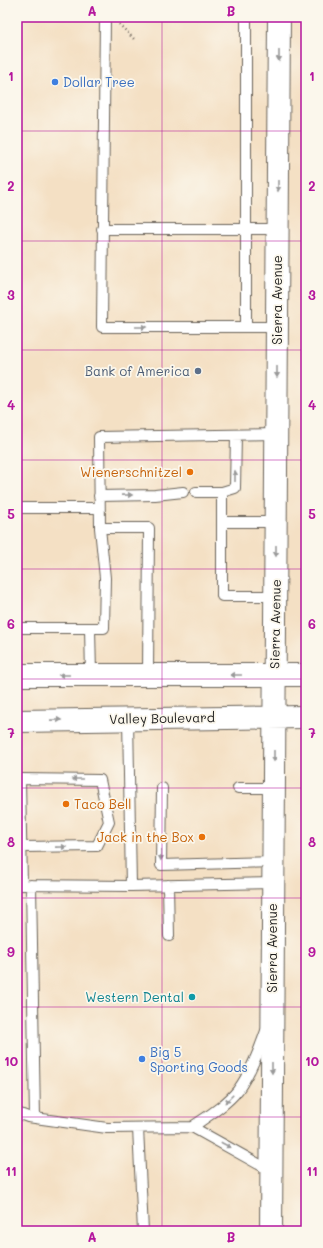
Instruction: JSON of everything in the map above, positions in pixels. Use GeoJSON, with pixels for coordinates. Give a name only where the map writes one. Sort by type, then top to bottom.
{"type":"FeatureCollection","features":[{"type":"Feature","properties":{"kind":"main road","name":"Sierra Avenue"},"geometry":{"type":"LineString","coordinates":[[271,1231],[279,17]]}},
{"type":"Feature","properties":{"kind":"main road"},"geometry":{"type":"LineString","coordinates":[[17,675],[306,675]]}},
{"type":"Feature","properties":{"kind":"main road","name":"Valley Boulevard"},"geometry":{"type":"LineString","coordinates":[[17,720],[274,716],[306,717]]}},
{"type":"Feature","properties":{"kind":"lane"},"geometry":{"type":"LineString","coordinates":[[105,17],[102,328],[277,327]]}},
{"type":"Feature","properties":{"kind":"lane"},"geometry":{"type":"LineString","coordinates":[[246,17],[246,327]]}},
{"type":"Feature","properties":{"kind":"lane"},"geometry":{"type":"LineString","coordinates":[[102,229],[278,229]]}},
{"type":"Feature","properties":{"kind":"lane"},"geometry":{"type":"LineString","coordinates":[[17,628],[104,628],[105,578],[99,508],[99,437],[276,434]]}},
{"type":"Feature","properties":{"kind":"lane"},"geometry":{"type":"LineString","coordinates":[[196,492],[222,492],[235,488],[236,435]]}},
{"type":"Feature","properties":{"kind":"lane"},"geometry":{"type":"LineString","coordinates":[[99,496],[183,492]]}},
{"type":"Feature","properties":{"kind":"lane"},"geometry":{"type":"LineString","coordinates":[[222,492],[222,596],[276,596]]}},
{"type":"Feature","properties":{"kind":"lane"},"geometry":{"type":"LineString","coordinates":[[17,508],[99,508]]}},
{"type":"Feature","properties":{"kind":"lane"},"geometry":{"type":"LineString","coordinates":[[222,522],[276,522]]}},
{"type":"Feature","properties":{"kind":"lane"},"geometry":{"type":"LineString","coordinates":[[100,528],[149,528],[148,675]]}},
{"type":"Feature","properties":{"kind":"lane"},"geometry":{"type":"LineString","coordinates":[[90,628],[91,675]]}},
{"type":"Feature","properties":{"kind":"lane"},"geometry":{"type":"LineString","coordinates":[[128,719],[131,886]]}},
{"type":"Feature","properties":{"kind":"lane"},"geometry":{"type":"LineString","coordinates":[[22,847],[97,846],[109,822],[100,780],[20,779],[22,847],[35,1118]]}},
{"type":"Feature","properties":{"kind":"lane"},"geometry":{"type":"LineString","coordinates":[[162,788],[161,865],[273,862]]}},
{"type":"Feature","properties":{"kind":"lane"},"geometry":{"type":"LineString","coordinates":[[238,788],[273,788]]}},
{"type":"Feature","properties":{"kind":"lane"},"geometry":{"type":"LineString","coordinates":[[24,885],[131,886],[273,883]]}},
{"type":"Feature","properties":{"kind":"lane"},"geometry":{"type":"LineString","coordinates":[[168,885],[169,936]]}},
{"type":"Feature","properties":{"kind":"lane"},"geometry":{"type":"LineString","coordinates":[[192,1127],[220,1108],[238,1090],[256,1058],[272,1016]]}},
{"type":"Feature","properties":{"kind":"lane"},"geometry":{"type":"LineString","coordinates":[[17,1113],[35,1118],[107,1128],[192,1127],[271,1171]]}},
{"type":"Feature","properties":{"kind":"lane"},"geometry":{"type":"LineString","coordinates":[[138,1128],[143,1231]]}},
{"type":"Feature","properties":{"kind":"place","name":"Dollar Tree"},"geometry":{"type":"Point","coordinates":[55,82]}},
{"type":"Feature","properties":{"kind":"place","name":"Bank of America"},"geometry":{"type":"Point","coordinates":[198,371]}},
{"type":"Feature","properties":{"kind":"place","name":"Wienerschnitzel"},"geometry":{"type":"Point","coordinates":[190,472]}},
{"type":"Feature","properties":{"kind":"place","name":"Taco Bell"},"geometry":{"type":"Point","coordinates":[66,804]}},
{"type":"Feature","properties":{"kind":"place","name":"Jack in the Box"},"geometry":{"type":"Point","coordinates":[202,837]}},
{"type":"Feature","properties":{"kind":"place","name":"Western Dental"},"geometry":{"type":"Point","coordinates":[192,997]}},
{"type":"Feature","properties":{"kind":"place","name":"Big 5 Sporting Goods"},"geometry":{"type":"Point","coordinates":[142,1059]}}]}
